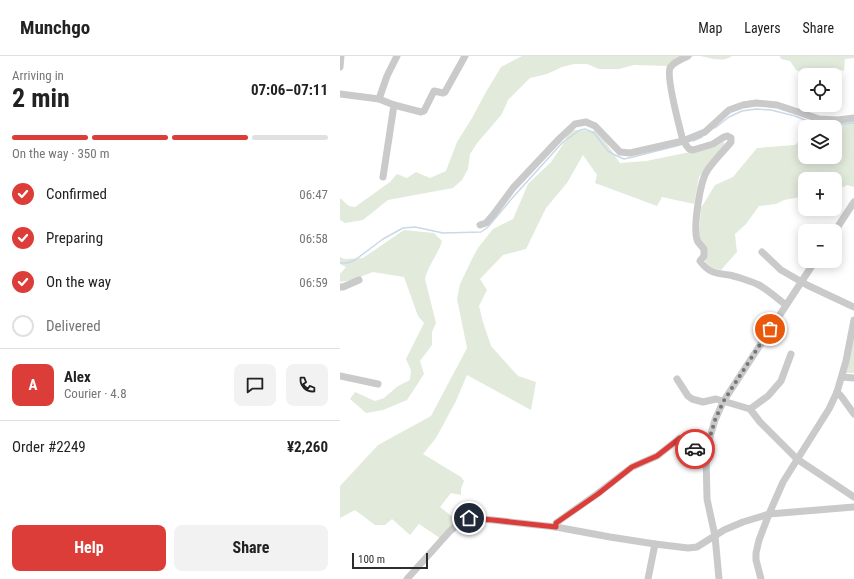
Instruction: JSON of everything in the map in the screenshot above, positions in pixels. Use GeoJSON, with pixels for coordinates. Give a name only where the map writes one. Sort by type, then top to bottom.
{"type":"FeatureCollection","features":[{"type":"Feature","properties":{"kind":"street"},"geometry":{"type":"LineString","coordinates":[[340,67],[341,56]]}},
{"type":"Feature","properties":{"kind":"street"},"geometry":{"type":"LineString","coordinates":[[379,99],[387,76],[397,56]]}},
{"type":"Feature","properties":{"kind":"street"},"geometry":{"type":"LineString","coordinates":[[340,94],[379,99],[394,105],[421,112],[424,111],[434,90],[443,93],[445,92],[465,56]]}},
{"type":"Feature","properties":{"kind":"street"},"geometry":{"type":"LineString","coordinates":[[688,56],[671,67],[669,73],[683,141],[689,149],[693,150],[713,144],[727,136],[731,138],[731,142],[707,170],[703,178],[696,224],[698,241],[704,249],[704,256],[700,261],[710,271],[730,275],[759,285],[786,305]]}},
{"type":"Feature","properties":{"kind":"street"},"geometry":{"type":"LineString","coordinates":[[480,225],[486,223],[494,215],[513,188],[575,124],[586,122],[595,126],[620,152],[630,154],[683,141],[705,132],[729,110],[743,105],[756,103],[777,105],[819,119],[838,120],[854,118]]}},
{"type":"Feature","properties":{"kind":"street"},"geometry":{"type":"LineString","coordinates":[[383,177],[394,105]]}},
{"type":"Feature","properties":{"kind":"street"},"geometry":{"type":"LineString","coordinates":[[840,224],[854,202]]}},
{"type":"Feature","properties":{"kind":"street"},"geometry":{"type":"LineString","coordinates":[[762,252],[780,270],[854,307]]}},
{"type":"Feature","properties":{"kind":"street"},"geometry":{"type":"LineString","coordinates":[[719,579],[715,536],[708,499],[706,456],[715,420],[723,402],[811,268]]}},
{"type":"Feature","properties":{"kind":"street"},"geometry":{"type":"LineString","coordinates":[[340,287],[360,280]]}},
{"type":"Feature","properties":{"kind":"street"},"geometry":{"type":"LineString","coordinates":[[761,579],[756,560],[756,553],[769,514],[783,482],[829,409],[837,392],[846,361],[854,320]]}},
{"type":"Feature","properties":{"kind":"street"},"geometry":{"type":"LineString","coordinates":[[750,409],[768,396],[781,381],[790,354]]}},
{"type":"Feature","properties":{"kind":"street"},"geometry":{"type":"LineString","coordinates":[[340,376],[378,384]]}},
{"type":"Feature","properties":{"kind":"street"},"geometry":{"type":"LineString","coordinates":[[842,377],[854,378]]}},
{"type":"Feature","properties":{"kind":"street"},"geometry":{"type":"LineString","coordinates":[[677,379],[688,396],[692,399],[703,402],[716,399],[750,409],[760,422],[797,459],[854,497]]}},
{"type":"Feature","properties":{"kind":"street"},"geometry":{"type":"LineString","coordinates":[[837,392],[854,414]]}},
{"type":"Feature","properties":{"kind":"street"},"geometry":{"type":"LineString","coordinates":[[556,527],[556,523],[598,494],[632,467],[657,456],[680,438],[706,456]]}},
{"type":"Feature","properties":{"kind":"street"},"geometry":{"type":"LineString","coordinates":[[408,579],[450,531],[463,520],[469,518],[556,527],[610,537],[688,548],[697,547],[724,530],[743,522],[769,514],[854,507]]}},
{"type":"Feature","properties":{"kind":"street"},"geometry":{"type":"LineString","coordinates":[[648,579],[655,544]]}},
{"type":"Feature","properties":{"kind":"shaded area"},"geometry":{"type":"Polygon","coordinates":[[[522,56],[694,56],[668,66],[634,65],[619,69],[599,69],[587,64],[574,64],[562,67],[547,74],[530,78],[508,100],[502,114],[478,142],[470,154],[468,169],[462,180],[453,188],[388,200],[363,220],[345,223],[340,220],[340,198],[349,206],[355,207],[390,182],[397,174],[407,178],[416,172],[430,178],[446,171],[457,142],[501,67],[522,56]]]}},
{"type":"Feature","properties":{"kind":"shaded area"},"geometry":{"type":"Polygon","coordinates":[[[700,56],[732,56],[721,60],[700,56]]]}},
{"type":"Feature","properties":{"kind":"shaded area"},"geometry":{"type":"Polygon","coordinates":[[[780,56],[854,56],[854,58],[845,59],[844,71],[842,71],[842,68],[798,68],[798,71],[790,61],[781,59],[780,56]]]}},
{"type":"Feature","properties":{"kind":"shaded area"},"geometry":{"type":"Polygon","coordinates":[[[842,121],[854,121],[854,187],[847,185],[842,188],[842,172],[798,172],[798,198],[784,200],[776,204],[759,206],[746,224],[735,234],[737,252],[721,270],[712,268],[704,260],[699,233],[701,208],[715,185],[733,177],[757,148],[795,145],[798,142],[798,164],[842,164],[842,121]]]}},
{"type":"Feature","properties":{"kind":"shaded area"},"geometry":{"type":"Polygon","coordinates":[[[573,130],[598,131],[620,163],[646,161],[715,147],[723,142],[725,144],[699,177],[694,204],[662,197],[657,206],[595,183],[597,175],[583,155],[567,183],[546,208],[526,249],[503,255],[480,279],[487,290],[479,306],[491,346],[518,376],[536,382],[531,410],[467,375],[456,401],[436,438],[423,454],[461,477],[464,481],[461,489],[461,495],[451,493],[440,507],[458,521],[440,538],[419,524],[410,535],[392,519],[385,525],[375,525],[355,510],[340,518],[340,486],[378,445],[431,416],[467,348],[457,299],[460,284],[474,255],[493,229],[513,219],[528,184],[551,162],[567,136],[573,130]]]}},
{"type":"Feature","properties":{"kind":"shaded area"},"geometry":{"type":"Polygon","coordinates":[[[404,230],[434,233],[442,241],[428,269],[425,279],[436,323],[432,332],[432,345],[420,361],[424,374],[407,400],[383,410],[366,413],[350,399],[355,392],[375,401],[384,398],[398,386],[410,380],[411,370],[406,359],[424,323],[418,316],[404,277],[373,272],[352,280],[340,282],[340,274],[346,267],[340,264],[340,257],[344,259],[363,258],[404,230]]]}},
{"type":"Feature","properties":{"kind":"shaded area"},"geometry":{"type":"Polygon","coordinates":[[[854,336],[854,373],[845,373],[854,336]]]}},
{"type":"Feature","properties":{"kind":"waterway"},"geometry":{"type":"LineString","coordinates":[[715,128],[729,117],[742,111],[756,109],[771,110],[795,116],[820,126],[854,123]]}},
{"type":"Feature","properties":{"kind":"waterway"},"geometry":{"type":"LineString","coordinates":[[340,263],[347,263],[355,260],[383,239],[403,228],[415,227],[443,233],[481,232],[488,227],[563,142],[580,130],[585,129],[594,133],[608,151],[624,159],[680,145]]}},
{"type":"Feature","properties":{"kind":"waterway"},"geometry":{"type":"LineString","coordinates":[[693,141],[702,137]]}},
{"type":"Feature","properties":{"kind":"way so far"},"geometry":{"type":"LineString","coordinates":[[695,449],[706,456],[715,420],[723,402],[770,329]]}},
{"type":"Feature","properties":{"kind":"route"},"geometry":{"type":"LineString","coordinates":[[469,518],[556,527],[556,523],[598,494],[632,467],[657,456],[680,438],[695,449]]}}]}
